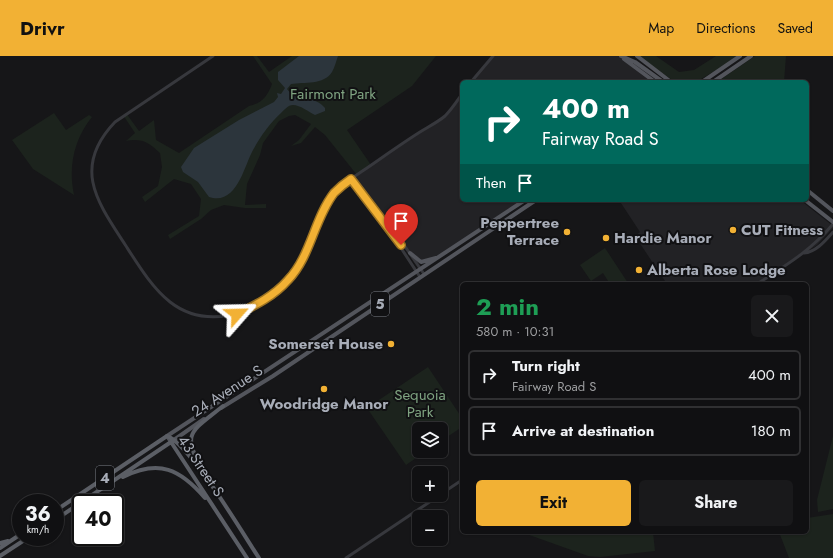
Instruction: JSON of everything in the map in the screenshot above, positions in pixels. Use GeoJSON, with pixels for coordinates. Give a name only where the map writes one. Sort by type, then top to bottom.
{"type":"FeatureCollection","features":[{"type":"Feature","properties":{"kind":"highway"},"geometry":{"type":"LineString","coordinates":[[212,485],[193,454],[190,440],[194,431],[223,406]]}},
{"type":"Feature","properties":{"kind":"highway","name":"43 Street S"},"geometry":{"type":"LineString","coordinates":[[167,436],[212,485],[259,558]]}},
{"type":"Feature","properties":{"kind":"highway","name":"4"},"geometry":{"type":"LineString","coordinates":[[64,505],[167,436]]}},
{"type":"Feature","properties":{"kind":"highway","name":"43 Street S"},"geometry":{"type":"LineString","coordinates":[[172,441],[247,558]]}},
{"type":"Feature","properties":{"kind":"highway","name":"4"},"geometry":{"type":"LineString","coordinates":[[64,514],[172,441]]}},
{"type":"Feature","properties":{"kind":"highway"},"geometry":{"type":"LineString","coordinates":[[110,483],[143,469],[158,468],[172,470],[190,482],[218,513]]}},
{"type":"Feature","properties":{"kind":"highway"},"geometry":{"type":"LineString","coordinates":[[221,518],[230,513]]}},
{"type":"Feature","properties":{"kind":"highway"},"geometry":{"type":"LineString","coordinates":[[0,543],[12,540]]}},
{"type":"Feature","properties":{"kind":"highway"},"geometry":{"type":"LineString","coordinates":[[0,548],[12,540]]}},
{"type":"Feature","properties":{"kind":"highway"},"geometry":{"type":"LineString","coordinates":[[0,556],[15,546]]}},
{"type":"Feature","properties":{"kind":"main road"},"geometry":{"type":"LineString","coordinates":[[621,56],[652,80]]}},
{"type":"Feature","properties":{"kind":"main road"},"geometry":{"type":"LineString","coordinates":[[621,56],[635,62],[660,80]]}},
{"type":"Feature","properties":{"kind":"main road"},"geometry":{"type":"LineString","coordinates":[[636,56],[668,80]]}},
{"type":"Feature","properties":{"kind":"main road"},"geometry":{"type":"LineString","coordinates":[[705,80],[740,56]]}},
{"type":"Feature","properties":{"kind":"main road"},"geometry":{"type":"LineString","coordinates":[[716,80],[751,56]]}},
{"type":"Feature","properties":{"kind":"main road"},"geometry":{"type":"LineString","coordinates":[[700,80],[729,64]]}},
{"type":"Feature","properties":{"kind":"main road"},"geometry":{"type":"LineString","coordinates":[[651,67],[672,80]]}},
{"type":"Feature","properties":{"kind":"main road"},"geometry":{"type":"LineString","coordinates":[[644,74],[650,80]]}},
{"type":"Feature","properties":{"kind":"main road"},"geometry":{"type":"LineString","coordinates":[[809,192],[833,210]]}},
{"type":"Feature","properties":{"kind":"main road","name":"24 Avenue S"},"geometry":{"type":"LineString","coordinates":[[167,436],[417,273],[522,202]]}},
{"type":"Feature","properties":{"kind":"main road","name":"24 Avenue S"},"geometry":{"type":"LineString","coordinates":[[172,441],[223,406],[273,376],[533,202]]}},
{"type":"Feature","properties":{"kind":"main road"},"geometry":{"type":"LineString","coordinates":[[807,202],[833,223]]}},
{"type":"Feature","properties":{"kind":"main road"},"geometry":{"type":"LineString","coordinates":[[410,253],[421,262],[444,255]]}},
{"type":"Feature","properties":{"kind":"street"},"geometry":{"type":"LineString","coordinates":[[213,56],[115,122],[100,141],[94,157],[92,176],[98,201],[109,222],[157,292],[182,309],[206,317],[237,314],[273,295],[289,279],[301,261],[326,205],[335,192],[351,179],[445,116],[460,97]]}},
{"type":"Feature","properties":{"kind":"street"},"geometry":{"type":"LineString","coordinates":[[473,80],[493,56]]}},
{"type":"Feature","properties":{"kind":"street"},"geometry":{"type":"LineString","coordinates":[[351,179],[401,245],[401,248],[420,277]]}},
{"type":"Feature","properties":{"kind":"street"},"geometry":{"type":"LineString","coordinates":[[761,282],[804,254],[819,240],[833,223]]}},
{"type":"Feature","properties":{"kind":"street"},"geometry":{"type":"LineString","coordinates":[[804,254],[810,253],[818,247],[833,232]]}},
{"type":"Feature","properties":{"kind":"street"},"geometry":{"type":"LineString","coordinates":[[401,245],[404,245],[424,274]]}},
{"type":"Feature","properties":{"kind":"street"},"geometry":{"type":"LineString","coordinates":[[448,490],[460,481]]}},
{"type":"Feature","properties":{"kind":"street"},"geometry":{"type":"LineString","coordinates":[[346,558],[430,502]]}},
{"type":"Feature","properties":{"kind":"shaded area"},"geometry":{"type":"Polygon","coordinates":[[[299,56],[338,56],[332,72],[324,79],[313,82],[291,84],[287,89],[294,94],[316,101],[325,108],[325,111],[315,115],[296,105],[291,105],[286,108],[273,121],[259,140],[243,174],[233,190],[226,196],[219,198],[209,197],[198,182],[183,172],[181,167],[194,148],[239,120],[274,102],[278,97],[277,93],[281,94],[285,88],[278,80],[278,72],[299,56]]]}},
{"type":"Feature","properties":{"kind":"shaded area"},"geometry":{"type":"Polygon","coordinates":[[[493,56],[621,56],[650,80],[473,80],[493,56]]]}},
{"type":"Feature","properties":{"kind":"shaded area"},"geometry":{"type":"Polygon","coordinates":[[[460,97],[460,202],[522,202],[444,255],[421,262],[410,253],[351,179],[445,116],[460,97]]]}},
{"type":"Feature","properties":{"kind":"shaded area"},"geometry":{"type":"Polygon","coordinates":[[[620,202],[803,202],[833,226],[833,228],[817,245],[760,282],[666,282],[635,236],[640,232],[620,202]]]}},
{"type":"Feature","properties":{"kind":"green space","name":"Fairmont Park"},"geometry":{"type":"Polygon","coordinates":[[[253,56],[257,56],[269,72],[292,56],[436,56],[412,86],[347,130],[371,165],[357,175],[325,135],[315,127],[301,143],[291,146],[299,140],[311,124],[295,115],[289,116],[279,121],[263,143],[260,155],[247,184],[245,205],[266,204],[266,208],[245,208],[224,205],[211,210],[201,219],[170,239],[168,235],[199,216],[201,199],[191,184],[174,179],[145,202],[142,197],[158,186],[162,167],[160,153],[152,146],[144,142],[136,140],[126,141],[135,133],[123,115],[126,113],[139,131],[154,120],[156,140],[179,153],[249,106],[261,101],[266,96],[272,84],[253,56]]]}},
{"type":"Feature","properties":{"kind":"green space"},"geometry":{"type":"Polygon","coordinates":[[[637,56],[656,56],[679,72],[694,70],[716,56],[740,56],[699,80],[672,80],[637,56]]]}},
{"type":"Feature","properties":{"kind":"green space"},"geometry":{"type":"Polygon","coordinates":[[[755,56],[786,56],[784,80],[720,80],[755,56]]]}},
{"type":"Feature","properties":{"kind":"green space"},"geometry":{"type":"Polygon","coordinates":[[[54,113],[66,130],[89,115],[92,117],[81,135],[74,154],[72,164],[72,185],[74,195],[33,169],[12,140],[54,113]]]}},
{"type":"Feature","properties":{"kind":"green space"},"geometry":{"type":"Polygon","coordinates":[[[605,248],[627,282],[609,282],[603,273],[591,281],[580,265],[605,248]]]}},
{"type":"Feature","properties":{"kind":"green space","name":"Sequoia Park"},"geometry":{"type":"Polygon","coordinates":[[[428,367],[460,415],[460,428],[448,436],[448,422],[412,422],[412,458],[416,458],[406,465],[367,408],[428,367]]]}},
{"type":"Feature","properties":{"kind":"green space"},"geometry":{"type":"Polygon","coordinates":[[[833,436],[833,509],[818,512],[817,500],[833,436]]]}},
{"type":"Feature","properties":{"kind":"green space"},"geometry":{"type":"Polygon","coordinates":[[[833,514],[833,558],[789,558],[780,534],[809,534],[809,518],[833,514]]]}},
{"type":"Feature","properties":{"kind":"green space"},"geometry":{"type":"Polygon","coordinates":[[[527,534],[653,534],[655,551],[600,557],[588,556],[527,534]]]}},
{"type":"Feature","properties":{"kind":"place","name":"CUT Fitness"},"geometry":{"type":"Point","coordinates":[733,230]}},
{"type":"Feature","properties":{"kind":"place","name":"Peppertree Terrace"},"geometry":{"type":"Point","coordinates":[567,232]}},
{"type":"Feature","properties":{"kind":"place","name":"Hardie Manor"},"geometry":{"type":"Point","coordinates":[606,238]}},
{"type":"Feature","properties":{"kind":"place","name":"Alberta Rose Lodge"},"geometry":{"type":"Point","coordinates":[639,270]}},
{"type":"Feature","properties":{"kind":"place","name":"Somerset House"},"geometry":{"type":"Point","coordinates":[391,344]}},
{"type":"Feature","properties":{"kind":"place","name":"Woodridge Manor"},"geometry":{"type":"Point","coordinates":[324,389]}},
{"type":"Feature","properties":{"kind":"route"},"geometry":{"type":"LineString","coordinates":[[237,314],[273,295],[289,279],[301,261],[326,205],[335,192],[351,179],[401,245]]}}]}
